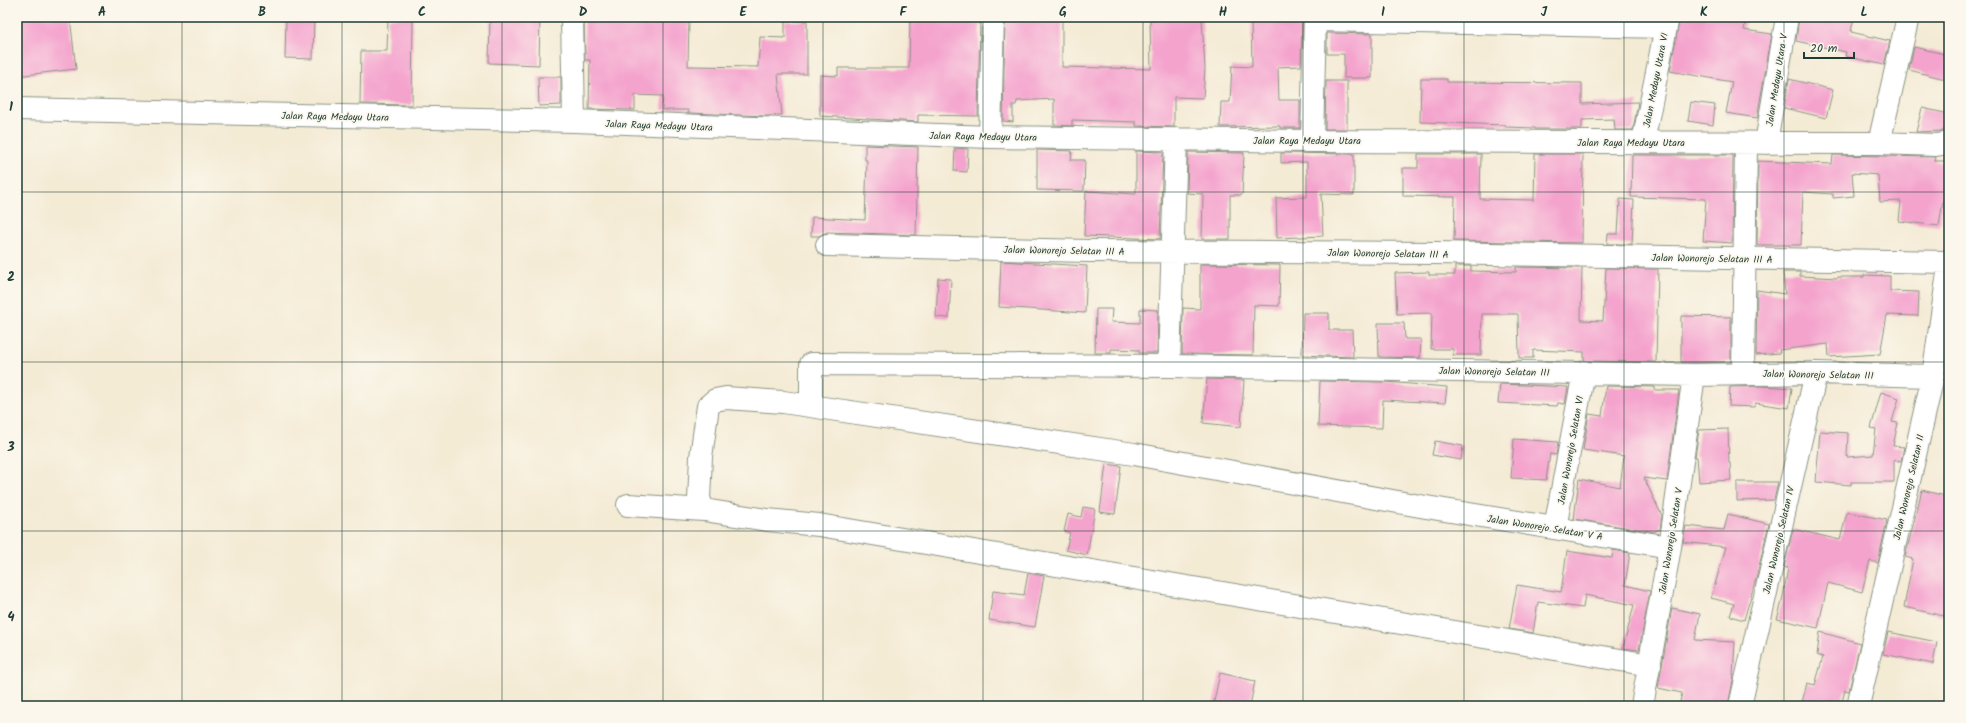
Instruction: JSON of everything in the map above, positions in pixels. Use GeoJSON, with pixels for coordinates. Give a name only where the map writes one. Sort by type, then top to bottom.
{"type":"FeatureCollection","features":[{"type":"Feature","properties":{"kind":"street"},"geometry":{"type":"LineString","coordinates":[[572,17],[574,122]]}},
{"type":"Feature","properties":{"kind":"street"},"geometry":{"type":"LineString","coordinates":[[990,137],[993,17]]}},
{"type":"Feature","properties":{"kind":"street","name":"Jalan Medayu Utara V"},"geometry":{"type":"LineString","coordinates":[[1743,374],[1744,258],[1756,143],[1787,17]]}},
{"type":"Feature","properties":{"kind":"street"},"geometry":{"type":"LineString","coordinates":[[1879,143],[1908,17]]}},
{"type":"Feature","properties":{"kind":"street"},"geometry":{"type":"LineString","coordinates":[[1312,141],[1315,18],[1667,22]]}},
{"type":"Feature","properties":{"kind":"street","name":"Jalan Medayu Utara VI"},"geometry":{"type":"LineString","coordinates":[[1643,142],[1667,22]]}},
{"type":"Feature","properties":{"kind":"street","name":"Jalan Raya Medayu Utara"},"geometry":{"type":"LineString","coordinates":[[17,109],[574,122],[990,137],[1312,141],[1879,143],[1936,145],[1949,143]]}},
{"type":"Feature","properties":{"kind":"street"},"geometry":{"type":"LineString","coordinates":[[1169,366],[1176,139]]}},
{"type":"Feature","properties":{"kind":"street","name":"Jalan Wonorejo Selatan III A"},"geometry":{"type":"LineString","coordinates":[[827,245],[1949,262]]}},
{"type":"Feature","properties":{"kind":"street","name":"Jalan Wonorejo Selatan II"},"geometry":{"type":"LineString","coordinates":[[1858,706],[1933,376],[1949,266]]}},
{"type":"Feature","properties":{"kind":"street","name":"Jalan Wonorejo Selatan III"},"geometry":{"type":"LineString","coordinates":[[811,406],[811,364],[1169,366],[1694,375],[1816,373],[1933,376]]}},
{"type":"Feature","properties":{"kind":"street","name":"Jalan Wonorejo Selatan VI"},"geometry":{"type":"LineString","coordinates":[[1555,528],[1584,372]]}},
{"type":"Feature","properties":{"kind":"street","name":"Jalan Wonorejo Selatan IV"},"geometry":{"type":"LineString","coordinates":[[1740,706],[1816,373]]}},
{"type":"Feature","properties":{"kind":"street","name":"Jalan Wonorejo Selatan V"},"geometry":{"type":"LineString","coordinates":[[1642,706],[1670,547],[1694,375]]}},
{"type":"Feature","properties":{"kind":"street","name":"Jalan Wonorejo Selatan V A"},"geometry":{"type":"LineString","coordinates":[[704,510],[699,499],[701,457],[708,406],[715,400],[726,398],[784,402],[1134,454],[1420,506],[1670,547]]}},
{"type":"Feature","properties":{"kind":"street"},"geometry":{"type":"LineString","coordinates":[[628,505],[704,510],[827,527],[1650,666]]}},
{"type":"Feature","properties":{"kind":"building"},"geometry":{"type":"Polygon","coordinates":[[[70,17],[76,69],[17,76],[17,19],[70,17]]]}},
{"type":"Feature","properties":{"kind":"building"},"geometry":{"type":"Polygon","coordinates":[[[286,17],[314,17],[313,59],[285,58],[286,17]]]}},
{"type":"Feature","properties":{"kind":"building"},"geometry":{"type":"Polygon","coordinates":[[[490,17],[540,17],[539,65],[489,63],[490,17]]]}},
{"type":"Feature","properties":{"kind":"building"},"geometry":{"type":"Polygon","coordinates":[[[584,17],[689,20],[688,66],[758,67],[760,37],[785,38],[785,21],[807,21],[807,74],[778,74],[782,115],[767,116],[688,113],[688,110],[662,110],[663,96],[635,95],[635,110],[589,109],[590,60],[585,60],[584,17]]]}},
{"type":"Feature","properties":{"kind":"building"},"geometry":{"type":"Polygon","coordinates":[[[910,17],[980,17],[978,116],[918,115],[918,122],[820,116],[820,75],[838,76],[838,68],[909,68],[910,17]]]}},
{"type":"Feature","properties":{"kind":"building"},"geometry":{"type":"Polygon","coordinates":[[[1005,17],[1062,17],[1062,67],[1151,69],[1150,19],[1202,19],[1205,68],[1203,98],[1174,97],[1174,127],[1136,126],[1136,122],[1072,120],[1072,126],[1054,125],[1054,99],[1017,101],[1016,105],[1013,105],[1013,122],[1003,121],[1005,17]]]}},
{"type":"Feature","properties":{"kind":"building"},"geometry":{"type":"Polygon","coordinates":[[[1251,17],[1302,17],[1301,66],[1278,67],[1279,100],[1300,100],[1300,128],[1280,128],[1280,126],[1220,127],[1221,102],[1230,102],[1232,66],[1252,67],[1251,17]]]}},
{"type":"Feature","properties":{"kind":"building"},"geometry":{"type":"Polygon","coordinates":[[[1680,17],[1746,17],[1744,30],[1772,34],[1757,118],[1726,113],[1732,82],[1670,71],[1680,17]]]}},
{"type":"Feature","properties":{"kind":"building"},"geometry":{"type":"Polygon","coordinates":[[[1799,17],[1854,17],[1851,32],[1890,41],[1884,65],[1845,56],[1846,52],[1796,41],[1799,17]]]}},
{"type":"Feature","properties":{"kind":"building"},"geometry":{"type":"Polygon","coordinates":[[[388,18],[413,18],[412,105],[360,104],[361,51],[387,51],[388,18]]]}},
{"type":"Feature","properties":{"kind":"building"},"geometry":{"type":"Polygon","coordinates":[[[1327,33],[1372,34],[1372,78],[1344,78],[1344,54],[1327,54],[1327,33]]]}},
{"type":"Feature","properties":{"kind":"building"},"geometry":{"type":"Polygon","coordinates":[[[1914,47],[1949,55],[1949,80],[1909,70],[1914,47]]]}},
{"type":"Feature","properties":{"kind":"building"},"geometry":{"type":"Polygon","coordinates":[[[538,77],[561,77],[561,105],[539,106],[538,77]]]}},
{"type":"Feature","properties":{"kind":"building"},"geometry":{"type":"Polygon","coordinates":[[[1421,79],[1447,79],[1447,82],[1582,83],[1582,104],[1638,102],[1633,130],[1615,130],[1614,119],[1582,120],[1582,129],[1535,129],[1506,127],[1506,125],[1420,122],[1421,79]]]}},
{"type":"Feature","properties":{"kind":"building"},"geometry":{"type":"Polygon","coordinates":[[[1789,79],[1833,90],[1826,118],[1784,108],[1789,79]]]}},
{"type":"Feature","properties":{"kind":"building"},"geometry":{"type":"Polygon","coordinates":[[[1326,81],[1347,81],[1347,129],[1325,129],[1326,81]]]}},
{"type":"Feature","properties":{"kind":"building"},"geometry":{"type":"Polygon","coordinates":[[[1691,102],[1715,105],[1713,125],[1688,121],[1691,102]]]}},
{"type":"Feature","properties":{"kind":"building"},"geometry":{"type":"Polygon","coordinates":[[[1922,108],[1949,114],[1944,131],[1916,132],[1922,108]]]}},
{"type":"Feature","properties":{"kind":"building"},"geometry":{"type":"Polygon","coordinates":[[[865,145],[918,147],[916,235],[827,232],[819,236],[811,236],[812,217],[865,220],[867,160],[865,160],[865,145]]]}},
{"type":"Feature","properties":{"kind":"building"},"geometry":{"type":"Polygon","coordinates":[[[955,148],[968,149],[967,172],[954,171],[955,148]]]}},
{"type":"Feature","properties":{"kind":"building"},"geometry":{"type":"Polygon","coordinates":[[[1037,150],[1072,151],[1071,160],[1085,160],[1084,191],[1037,190],[1037,150]]]}},
{"type":"Feature","properties":{"kind":"building"},"geometry":{"type":"Polygon","coordinates":[[[1136,151],[1163,152],[1160,239],[1084,236],[1086,191],[1136,194],[1136,151]]]}},
{"type":"Feature","properties":{"kind":"building"},"geometry":{"type":"Polygon","coordinates":[[[1188,152],[1244,153],[1242,195],[1230,195],[1230,239],[1202,239],[1203,194],[1187,193],[1188,152]]]}},
{"type":"Feature","properties":{"kind":"building"},"geometry":{"type":"Polygon","coordinates":[[[1281,153],[1354,154],[1354,195],[1321,194],[1323,236],[1277,238],[1276,198],[1307,197],[1307,162],[1281,163],[1281,153]]]}},
{"type":"Feature","properties":{"kind":"building"},"geometry":{"type":"Polygon","coordinates":[[[1418,154],[1481,154],[1480,199],[1534,200],[1535,154],[1583,154],[1582,243],[1454,241],[1455,197],[1403,196],[1403,168],[1418,168],[1418,154]]]}},
{"type":"Feature","properties":{"kind":"building"},"geometry":{"type":"Polygon","coordinates":[[[1632,155],[1733,155],[1732,243],[1703,241],[1706,199],[1631,197],[1632,155]]]}},
{"type":"Feature","properties":{"kind":"building"},"geometry":{"type":"Polygon","coordinates":[[[1833,155],[1936,157],[1935,161],[1949,161],[1949,202],[1943,201],[1939,226],[1899,221],[1901,201],[1880,202],[1878,175],[1852,173],[1854,196],[1833,198],[1833,194],[1803,192],[1801,245],[1757,245],[1758,161],[1832,164],[1833,155]]]}},
{"type":"Feature","properties":{"kind":"building"},"geometry":{"type":"Polygon","coordinates":[[[1620,199],[1634,200],[1632,244],[1607,244],[1608,234],[1618,234],[1620,199]]]}},
{"type":"Feature","properties":{"kind":"building"},"geometry":{"type":"Polygon","coordinates":[[[1001,261],[1087,266],[1085,313],[999,307],[1001,261]]]}},
{"type":"Feature","properties":{"kind":"building"},"geometry":{"type":"Polygon","coordinates":[[[1200,264],[1280,265],[1279,306],[1254,305],[1253,355],[1182,354],[1183,308],[1200,309],[1200,264]]]}},
{"type":"Feature","properties":{"kind":"building"},"geometry":{"type":"Polygon","coordinates":[[[1455,266],[1471,266],[1471,271],[1516,272],[1516,267],[1582,268],[1581,320],[1603,321],[1606,268],[1658,269],[1656,362],[1588,361],[1584,360],[1584,352],[1533,350],[1533,358],[1519,358],[1518,314],[1482,314],[1481,355],[1453,355],[1453,349],[1431,349],[1432,313],[1397,314],[1395,273],[1429,272],[1429,275],[1455,275],[1455,266]]]}},
{"type":"Feature","properties":{"kind":"building"},"geometry":{"type":"Polygon","coordinates":[[[1783,272],[1800,272],[1800,276],[1838,278],[1864,277],[1864,275],[1890,276],[1890,291],[1919,292],[1918,316],[1887,315],[1880,354],[1829,357],[1828,344],[1779,350],[1780,353],[1756,355],[1757,290],[1785,294],[1783,272]]]}},
{"type":"Feature","properties":{"kind":"building"},"geometry":{"type":"Polygon","coordinates":[[[938,278],[951,279],[949,318],[936,317],[938,278]]]}},
{"type":"Feature","properties":{"kind":"building"},"geometry":{"type":"Polygon","coordinates":[[[1096,309],[1112,309],[1111,322],[1140,323],[1140,309],[1158,310],[1157,353],[1139,353],[1139,350],[1111,349],[1111,353],[1095,353],[1096,309]]]}},
{"type":"Feature","properties":{"kind":"building"},"geometry":{"type":"Polygon","coordinates":[[[1303,313],[1329,313],[1329,330],[1352,330],[1353,357],[1302,355],[1303,313]]]}},
{"type":"Feature","properties":{"kind":"building"},"geometry":{"type":"Polygon","coordinates":[[[1681,316],[1731,317],[1731,362],[1681,362],[1681,316]]]}},
{"type":"Feature","properties":{"kind":"building"},"geometry":{"type":"Polygon","coordinates":[[[1378,323],[1404,323],[1405,339],[1421,339],[1420,358],[1379,357],[1378,323]]]}},
{"type":"Feature","properties":{"kind":"building"},"geometry":{"type":"Polygon","coordinates":[[[1207,379],[1244,380],[1241,427],[1203,423],[1207,379]]]}},
{"type":"Feature","properties":{"kind":"building"},"geometry":{"type":"Polygon","coordinates":[[[1320,381],[1386,382],[1447,387],[1445,403],[1383,400],[1382,428],[1318,426],[1320,381]]]}},
{"type":"Feature","properties":{"kind":"building"},"geometry":{"type":"Polygon","coordinates":[[[1500,384],[1568,387],[1565,404],[1558,403],[1557,406],[1498,403],[1500,384]]]}},
{"type":"Feature","properties":{"kind":"building"},"geometry":{"type":"Polygon","coordinates":[[[1606,386],[1655,387],[1655,390],[1679,390],[1667,481],[1644,478],[1662,516],[1660,529],[1654,532],[1574,519],[1579,479],[1620,487],[1624,456],[1583,450],[1589,414],[1602,416],[1606,386]]]}},
{"type":"Feature","properties":{"kind":"building"},"geometry":{"type":"Polygon","coordinates":[[[1761,386],[1792,388],[1789,408],[1755,403],[1755,407],[1729,406],[1730,387],[1761,386]]]}},
{"type":"Feature","properties":{"kind":"building"},"geometry":{"type":"Polygon","coordinates":[[[1881,392],[1899,398],[1892,422],[1898,423],[1893,446],[1904,447],[1901,461],[1894,460],[1894,482],[1851,482],[1851,485],[1816,482],[1820,431],[1848,433],[1847,457],[1873,455],[1876,429],[1871,428],[1881,392]]]}},
{"type":"Feature","properties":{"kind":"building"},"geometry":{"type":"Polygon","coordinates":[[[1728,429],[1731,480],[1699,482],[1697,457],[1695,457],[1699,430],[1728,429]]]}},
{"type":"Feature","properties":{"kind":"building"},"geometry":{"type":"Polygon","coordinates":[[[1514,439],[1558,442],[1556,455],[1550,454],[1546,480],[1511,478],[1514,439]]]}},
{"type":"Feature","properties":{"kind":"building"},"geometry":{"type":"Polygon","coordinates":[[[1435,441],[1463,446],[1461,460],[1432,455],[1435,441]]]}},
{"type":"Feature","properties":{"kind":"building"},"geometry":{"type":"Polygon","coordinates":[[[1106,464],[1121,466],[1115,514],[1100,512],[1106,464]]]}},
{"type":"Feature","properties":{"kind":"building"},"geometry":{"type":"Polygon","coordinates":[[[1737,482],[1778,482],[1774,500],[1737,501],[1737,482]]]}},
{"type":"Feature","properties":{"kind":"building"},"geometry":{"type":"Polygon","coordinates":[[[1922,490],[1949,497],[1949,591],[1944,616],[1904,607],[1913,559],[1905,557],[1922,490]]]}},
{"type":"Feature","properties":{"kind":"building"},"geometry":{"type":"Polygon","coordinates":[[[1083,507],[1095,509],[1087,555],[1066,550],[1070,533],[1064,531],[1068,514],[1081,517],[1083,507]]]}},
{"type":"Feature","properties":{"kind":"building"},"geometry":{"type":"Polygon","coordinates":[[[1847,512],[1887,520],[1878,563],[1870,561],[1862,592],[1828,583],[1818,628],[1777,619],[1782,602],[1788,568],[1784,567],[1793,529],[1840,540],[1847,512]]]}},
{"type":"Feature","properties":{"kind":"building"},"geometry":{"type":"Polygon","coordinates":[[[1728,514],[1769,524],[1757,575],[1744,620],[1730,616],[1734,604],[1711,598],[1726,547],[1683,542],[1686,526],[1724,530],[1728,514]]]}},
{"type":"Feature","properties":{"kind":"building"},"geometry":{"type":"Polygon","coordinates":[[[1613,550],[1630,553],[1625,585],[1650,591],[1639,650],[1623,648],[1634,605],[1585,595],[1583,608],[1538,602],[1533,633],[1509,629],[1517,585],[1561,592],[1567,551],[1612,558],[1613,550]]]}},
{"type":"Feature","properties":{"kind":"building"},"geometry":{"type":"Polygon","coordinates":[[[1028,573],[1044,576],[1035,627],[989,620],[993,591],[1024,595],[1028,573]]]}},
{"type":"Feature","properties":{"kind":"building"},"geometry":{"type":"Polygon","coordinates":[[[1672,608],[1700,614],[1695,640],[1735,642],[1734,675],[1728,706],[1679,706],[1682,693],[1658,688],[1672,608]]]}},
{"type":"Feature","properties":{"kind":"building"},"geometry":{"type":"Polygon","coordinates":[[[1820,632],[1860,643],[1849,691],[1845,690],[1841,706],[1801,706],[1807,683],[1815,685],[1823,657],[1817,655],[1820,632]]]}},
{"type":"Feature","properties":{"kind":"building"},"geometry":{"type":"Polygon","coordinates":[[[1888,632],[1937,642],[1933,664],[1883,654],[1888,632]]]}},
{"type":"Feature","properties":{"kind":"building"},"geometry":{"type":"Polygon","coordinates":[[[1220,673],[1255,681],[1250,706],[1213,706],[1220,673]]]}}]}
